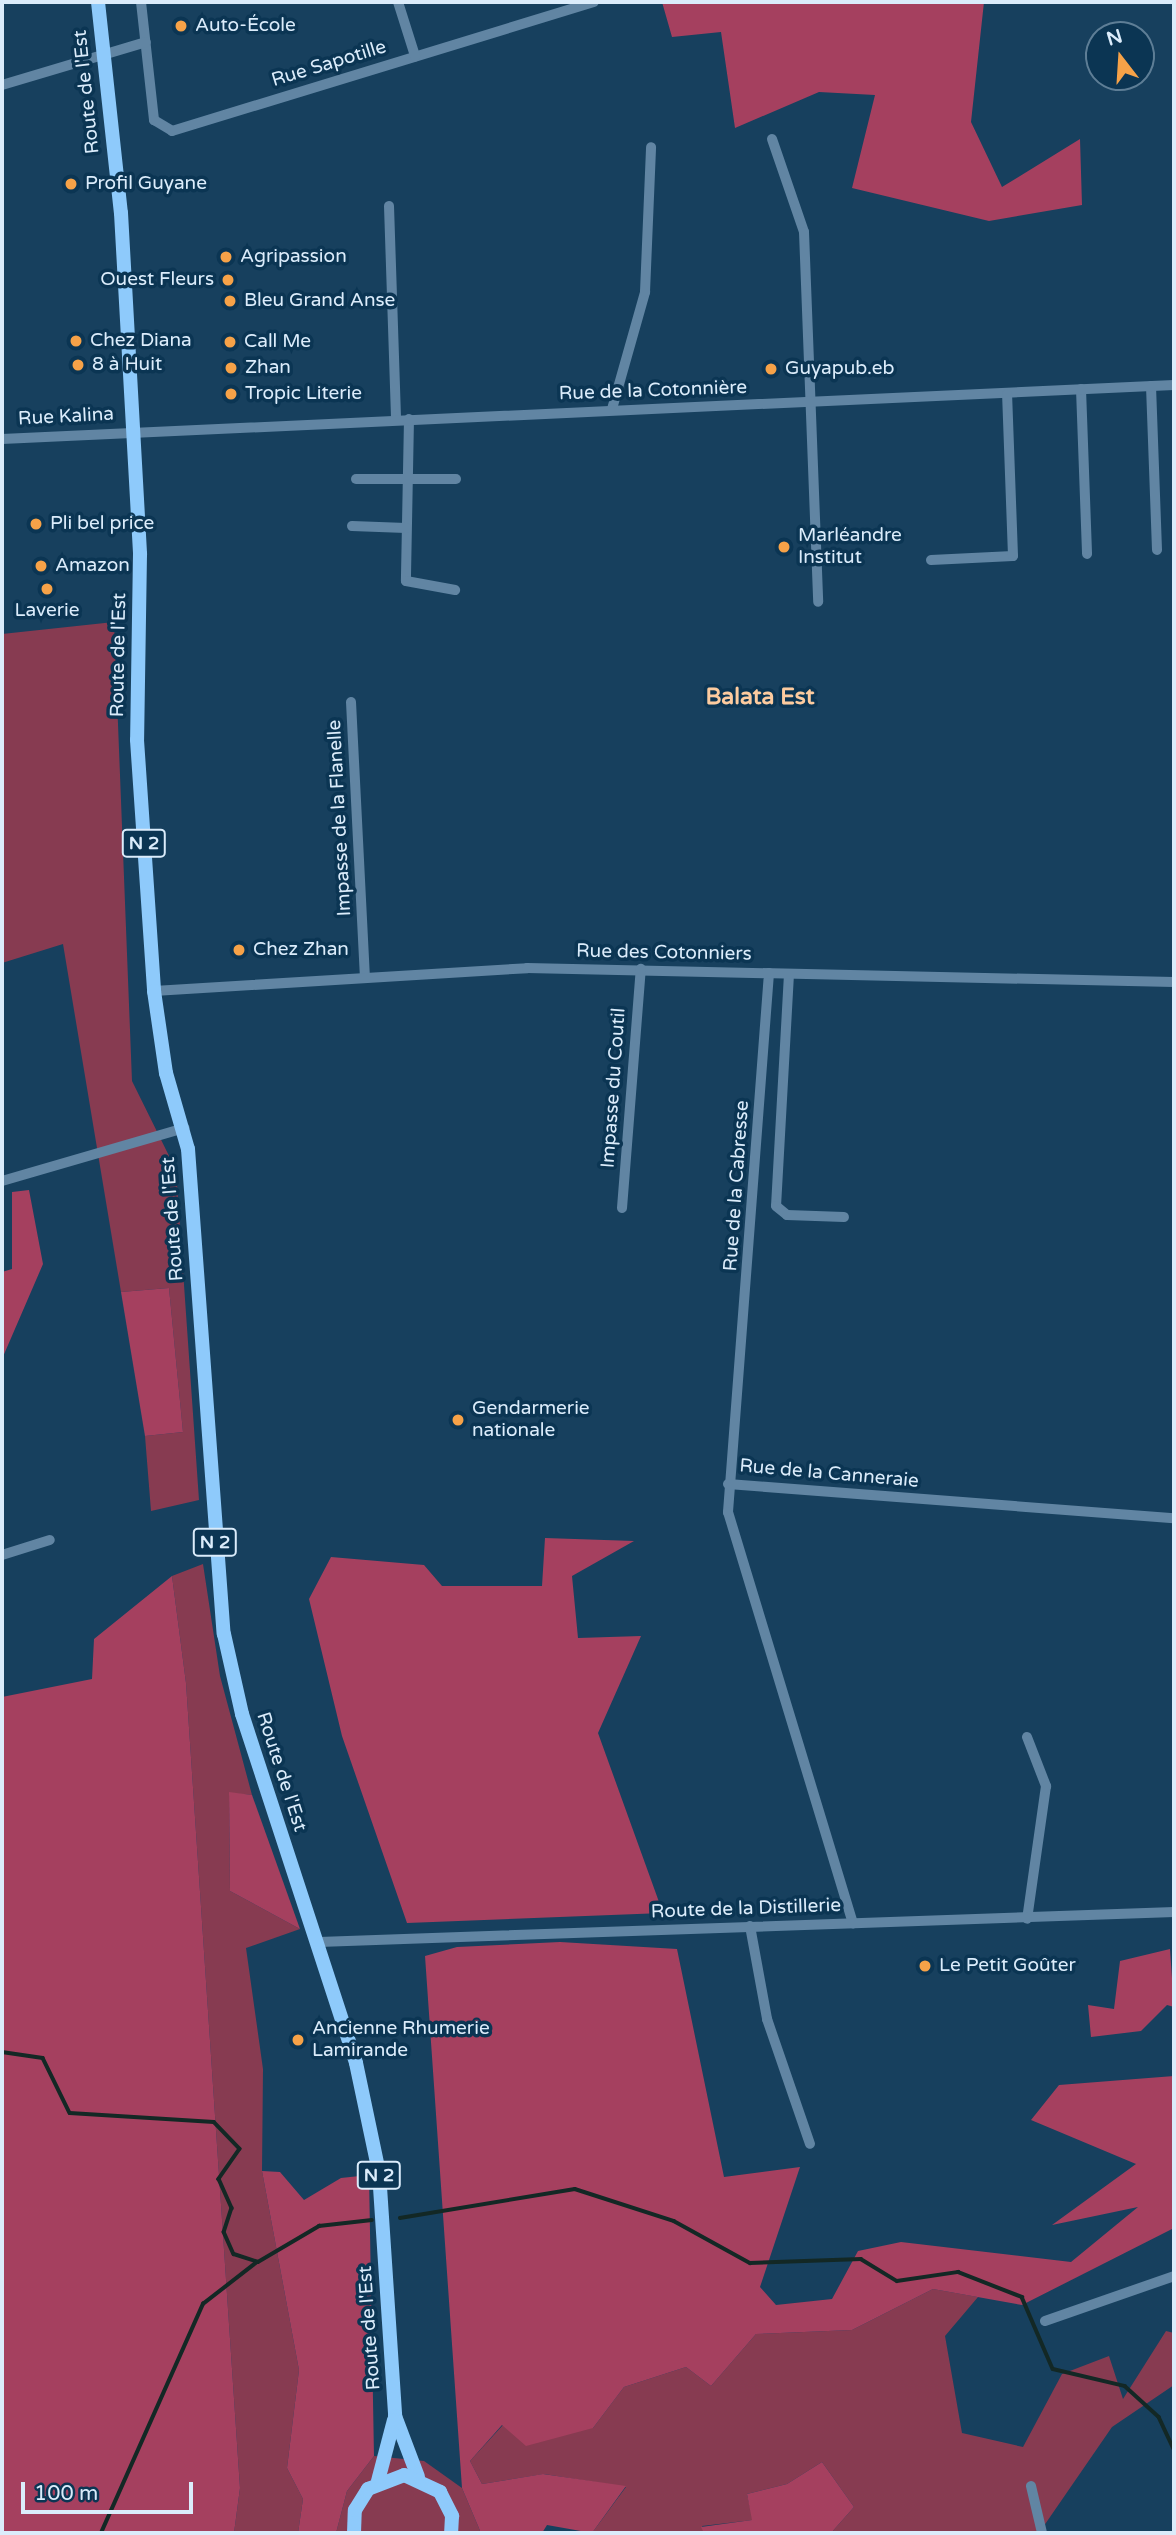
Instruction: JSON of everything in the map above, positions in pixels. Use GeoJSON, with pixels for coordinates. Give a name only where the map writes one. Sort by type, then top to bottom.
{"type":"FeatureCollection","features":[{"type":"Feature","properties":{"kind":"main road","name":"Route de l'Est"},"geometry":{"type":"LineString","coordinates":[[98,2],[100,55],[121,213],[140,554],[137,740],[154,991],[166,1073],[184,1128],[224,1634],[273,1814],[319,1942],[356,2063],[379,2172],[395,2416],[418,2477]]}},
{"type":"Feature","properties":{"kind":"main road","name":"Route de l'Est"},"geometry":{"type":"LineString","coordinates":[[378,2481],[395,2416]]}},
{"type":"Feature","properties":{"kind":"main road"},"geometry":{"type":"LineString","coordinates":[[378,2481],[418,2477]]}},
{"type":"Feature","properties":{"kind":"main road","name":"N 2"},"geometry":{"type":"LineString","coordinates":[[418,2477],[447,2503],[451,2533]]}},
{"type":"Feature","properties":{"kind":"main road","name":"N 2"},"geometry":{"type":"LineString","coordinates":[[354,2533],[360,2498],[378,2481]]}},
{"type":"Feature","properties":{"kind":"street"},"geometry":{"type":"LineString","coordinates":[[2,85],[146,41],[141,2]]}},
{"type":"Feature","properties":{"kind":"street"},"geometry":{"type":"LineString","coordinates":[[398,2],[415,56]]}},
{"type":"Feature","properties":{"kind":"street","name":"Rue Sapotille"},"geometry":{"type":"LineString","coordinates":[[146,41],[154,120],[166,131],[594,2]]}},
{"type":"Feature","properties":{"kind":"street"},"geometry":{"type":"LineString","coordinates":[[772,139],[804,232],[818,602]]}},
{"type":"Feature","properties":{"kind":"street"},"geometry":{"type":"LineString","coordinates":[[612,409],[645,292],[651,147]]}},
{"type":"Feature","properties":{"kind":"street"},"geometry":{"type":"LineString","coordinates":[[389,206],[396,419]]}},
{"type":"Feature","properties":{"kind":"street","name":"Rue de la Cotonnière"},"geometry":{"type":"LineString","coordinates":[[133,431],[1174,385]]}},
{"type":"Feature","properties":{"kind":"street"},"geometry":{"type":"LineString","coordinates":[[1151,386],[1157,550]]}},
{"type":"Feature","properties":{"kind":"street"},"geometry":{"type":"LineString","coordinates":[[1081,389],[1087,554]]}},
{"type":"Feature","properties":{"kind":"street"},"geometry":{"type":"LineString","coordinates":[[932,560],[1013,556],[1007,394]]}},
{"type":"Feature","properties":{"kind":"street"},"geometry":{"type":"LineString","coordinates":[[408,419],[406,581],[456,590]]}},
{"type":"Feature","properties":{"kind":"street","name":"Rue Kalina"},"geometry":{"type":"LineString","coordinates":[[2,439],[133,431]]}},
{"type":"Feature","properties":{"kind":"street"},"geometry":{"type":"LineString","coordinates":[[356,479],[456,479]]}},
{"type":"Feature","properties":{"kind":"street"},"geometry":{"type":"LineString","coordinates":[[352,526],[406,528]]}},
{"type":"Feature","properties":{"kind":"street","name":"Impasse de la Flanelle"},"geometry":{"type":"LineString","coordinates":[[351,702],[365,975]]}},
{"type":"Feature","properties":{"kind":"street","name":"Rue des Cotonniers"},"geometry":{"type":"LineString","coordinates":[[154,991],[365,975],[641,969],[1174,982]]}},
{"type":"Feature","properties":{"kind":"street","name":"Impasse du Coutil"},"geometry":{"type":"LineString","coordinates":[[622,1208],[641,969]]}},
{"type":"Feature","properties":{"kind":"street","name":"Rue de la Cabresse"},"geometry":{"type":"LineString","coordinates":[[728,1484],[738,1320],[752,1252],[769,973]]}},
{"type":"Feature","properties":{"kind":"street"},"geometry":{"type":"LineString","coordinates":[[789,974],[776,1206],[788,1215],[844,1217]]}},
{"type":"Feature","properties":{"kind":"street"},"geometry":{"type":"LineString","coordinates":[[2,1181],[184,1128]]}},
{"type":"Feature","properties":{"kind":"street","name":"Rue de la Canneraie"},"geometry":{"type":"LineString","coordinates":[[853,1923],[732,1530],[728,1484],[1174,1518]]}},
{"type":"Feature","properties":{"kind":"street"},"geometry":{"type":"LineString","coordinates":[[2,1555],[50,1540]]}},
{"type":"Feature","properties":{"kind":"street"},"geometry":{"type":"LineString","coordinates":[[1027,1737],[1046,1786],[1027,1919]]}},
{"type":"Feature","properties":{"kind":"street","name":"Route de la Distillerie"},"geometry":{"type":"LineString","coordinates":[[319,1942],[1174,1912]]}},
{"type":"Feature","properties":{"kind":"street"},"geometry":{"type":"LineString","coordinates":[[750,1927],[767,2020],[810,2144]]}},
{"type":"Feature","properties":{"kind":"street"},"geometry":{"type":"LineString","coordinates":[[1045,2321],[1174,2276]]}},
{"type":"Feature","properties":{"kind":"street"},"geometry":{"type":"LineString","coordinates":[[1031,2486],[1042,2533]]}},
{"type":"Feature","properties":{"kind":"shaded area"},"geometry":{"type":"Polygon","coordinates":[[[662,2],[984,2],[971,122],[1002,187],[1080,139],[1082,205],[989,221],[852,188],[875,95],[819,92],[735,128],[721,32],[672,37],[662,2]]]}},
{"type":"Feature","properties":{"kind":"shaded area"},"geometry":{"type":"Polygon","coordinates":[[[114,622],[132,1081],[176,1170],[199,1500],[151,1511],[145,1436],[183,1432],[169,1288],[121,1292],[63,944],[2,963],[2,634],[114,622]]]}},
{"type":"Feature","properties":{"kind":"shaded area"},"geometry":{"type":"Polygon","coordinates":[[[29,1190],[43,1264],[2,1359],[2,1272],[12,1269],[12,1192],[29,1190]]]}},
{"type":"Feature","properties":{"kind":"shaded area"},"geometry":{"type":"Polygon","coordinates":[[[169,1288],[183,1432],[145,1436],[121,1292],[169,1288]]]}},
{"type":"Feature","properties":{"kind":"shaded area"},"geometry":{"type":"Polygon","coordinates":[[[545,1538],[634,1541],[572,1576],[578,1638],[641,1636],[598,1733],[663,1913],[407,1923],[342,1736],[309,1599],[331,1557],[424,1565],[442,1586],[542,1586],[545,1538]]]}},
{"type":"Feature","properties":{"kind":"shaded area"},"geometry":{"type":"Polygon","coordinates":[[[203,1564],[220,1676],[252,1795],[229,1793],[230,1891],[300,1929],[246,1948],[263,2069],[262,2171],[299,2370],[287,2468],[303,2499],[298,2533],[234,2533],[240,2488],[186,1683],[172,1576],[203,1564]]]}},
{"type":"Feature","properties":{"kind":"shaded area"},"geometry":{"type":"Polygon","coordinates":[[[172,1576],[186,1683],[240,2488],[234,2533],[2,2533],[2,1697],[92,1679],[94,1639],[172,1576]]]}},
{"type":"Feature","properties":{"kind":"shaded area"},"geometry":{"type":"Polygon","coordinates":[[[229,1792],[252,1795],[300,1929],[230,1891],[229,1792]]]}},
{"type":"Feature","properties":{"kind":"shaded area"},"geometry":{"type":"Polygon","coordinates":[[[560,1942],[677,1949],[724,2177],[800,2167],[760,2287],[776,2305],[832,2299],[858,2251],[901,2242],[1071,2262],[1138,2207],[1052,2225],[1136,2164],[1031,2120],[1059,2085],[1174,2076],[1174,2228],[1022,2305],[933,2289],[852,2330],[756,2334],[711,2386],[686,2367],[624,2387],[593,2428],[526,2446],[502,2425],[470,2461],[482,2484],[543,2474],[626,2486],[592,2533],[547,2525],[542,2533],[481,2533],[462,2488],[425,1956],[457,1947],[560,1942]]]}},
{"type":"Feature","properties":{"kind":"shaded area"},"geometry":{"type":"Polygon","coordinates":[[[1170,1949],[1174,2007],[1167,2005],[1141,2031],[1091,2037],[1088,2005],[1114,2009],[1120,1961],[1170,1949]]]}},
{"type":"Feature","properties":{"kind":"shaded area"},"geometry":{"type":"Polygon","coordinates":[[[262,2171],[280,2172],[304,2200],[341,2178],[369,2175],[374,2456],[347,2491],[336,2533],[298,2533],[303,2499],[287,2468],[299,2370],[262,2171]]]}},
{"type":"Feature","properties":{"kind":"shaded area"},"geometry":{"type":"Polygon","coordinates":[[[933,2289],[978,2297],[945,2336],[962,2433],[1023,2447],[1062,2374],[1109,2356],[1123,2399],[1166,2331],[1174,2333],[1174,2385],[1112,2427],[1039,2533],[831,2533],[854,2507],[822,2462],[787,2484],[747,2494],[753,2520],[702,2526],[704,2533],[592,2533],[626,2487],[544,2474],[482,2484],[470,2461],[503,2425],[593,2428],[624,2387],[686,2367],[711,2386],[756,2334],[852,2330],[933,2289]]]}},
{"type":"Feature","properties":{"kind":"shaded area"},"geometry":{"type":"Polygon","coordinates":[[[374,2456],[424,2461],[462,2488],[481,2533],[336,2533],[347,2491],[374,2456]]]}},
{"type":"Feature","properties":{"kind":"shaded area"},"geometry":{"type":"Polygon","coordinates":[[[822,2462],[854,2507],[831,2533],[704,2533],[701,2527],[752,2520],[747,2494],[787,2484],[822,2462]]]}},
{"type":"Feature","properties":{"kind":"waterway"},"geometry":{"type":"LineString","coordinates":[[2,2052],[43,2058],[70,2113],[214,2122],[240,2149],[219,2179],[232,2208],[224,2232],[234,2254],[258,2262],[319,2226],[372,2220]]}},
{"type":"Feature","properties":{"kind":"waterway"},"geometry":{"type":"LineString","coordinates":[[400,2218],[575,2189],[674,2221],[750,2263],[861,2259],[897,2281],[958,2272],[1022,2297],[1053,2369],[1125,2386],[1159,2417],[1174,2449]]}},
{"type":"Feature","properties":{"kind":"waterway"},"geometry":{"type":"LineString","coordinates":[[101,2533],[203,2304],[257,2262]]}},
{"type":"Feature","properties":{"kind":"place","name":"Auto-École"},"geometry":{"type":"Point","coordinates":[181,26]}},
{"type":"Feature","properties":{"kind":"place","name":"Profil Guyane"},"geometry":{"type":"Point","coordinates":[71,184]}},
{"type":"Feature","properties":{"kind":"place","name":"Agripassion"},"geometry":{"type":"Point","coordinates":[226,257]}},
{"type":"Feature","properties":{"kind":"place","name":"Ouest Fleurs"},"geometry":{"type":"Point","coordinates":[228,280]}},
{"type":"Feature","properties":{"kind":"place","name":"Bleu Grand Anse"},"geometry":{"type":"Point","coordinates":[230,301]}},
{"type":"Feature","properties":{"kind":"place","name":"Chez Diana"},"geometry":{"type":"Point","coordinates":[76,341]}},
{"type":"Feature","properties":{"kind":"place","name":"Call Me"},"geometry":{"type":"Point","coordinates":[230,342]}},
{"type":"Feature","properties":{"kind":"place","name":"8 à Huit"},"geometry":{"type":"Point","coordinates":[78,365]}},
{"type":"Feature","properties":{"kind":"place","name":"Zhan"},"geometry":{"type":"Point","coordinates":[231,368]}},
{"type":"Feature","properties":{"kind":"place","name":"Guyapub.eb"},"geometry":{"type":"Point","coordinates":[771,369]}},
{"type":"Feature","properties":{"kind":"place","name":"Tropic Literie"},"geometry":{"type":"Point","coordinates":[231,394]}},
{"type":"Feature","properties":{"kind":"place","name":"Pli bel price"},"geometry":{"type":"Point","coordinates":[36,524]}},
{"type":"Feature","properties":{"kind":"place","name":"Marléandre Institut"},"geometry":{"type":"Point","coordinates":[784,547]}},
{"type":"Feature","properties":{"kind":"place","name":"Amazon"},"geometry":{"type":"Point","coordinates":[41,566]}},
{"type":"Feature","properties":{"kind":"place","name":"Laverie"},"geometry":{"type":"Point","coordinates":[47,589]}},
{"type":"Feature","properties":{"kind":"place","name":"Chez Zhan"},"geometry":{"type":"Point","coordinates":[239,950]}},
{"type":"Feature","properties":{"kind":"place","name":"Gendarmerie nationale"},"geometry":{"type":"Point","coordinates":[458,1420]}},
{"type":"Feature","properties":{"kind":"place","name":"Le Petit Goûter"},"geometry":{"type":"Point","coordinates":[925,1966]}},
{"type":"Feature","properties":{"kind":"place","name":"Ancienne Rhumerie Lamirande"},"geometry":{"type":"Point","coordinates":[298,2040]}},
{"type":"Feature","properties":{"kind":"district","name":"Balata Est"},"geometry":{"type":"Point","coordinates":[760,697]}}]}
